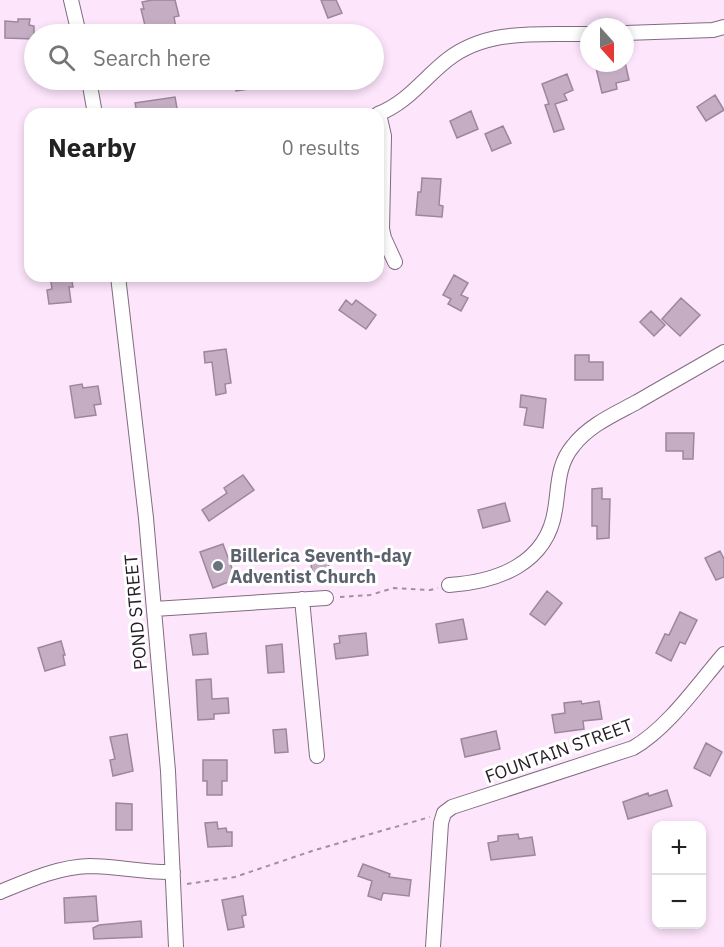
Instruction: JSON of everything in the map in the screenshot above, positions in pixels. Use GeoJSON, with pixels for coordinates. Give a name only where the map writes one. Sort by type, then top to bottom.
{"type":"FeatureCollection","features":[{"type":"Feature","properties":{"kind":"street"},"geometry":{"type":"LineString","coordinates":[[71,0],[77,24]]}},
{"type":"Feature","properties":{"kind":"street"},"geometry":{"type":"LineString","coordinates":[[634,33],[724,27]]}},
{"type":"Feature","properties":{"kind":"street"},"geometry":{"type":"LineString","coordinates":[[384,112],[412,95],[454,55],[484,40],[507,36],[580,34]]}},
{"type":"Feature","properties":{"kind":"street"},"geometry":{"type":"LineString","coordinates":[[90,90],[94,108]]}},
{"type":"Feature","properties":{"kind":"street"},"geometry":{"type":"LineString","coordinates":[[384,238],[395,262]]}},
{"type":"Feature","properties":{"kind":"street","name":"POND STREET"},"geometry":{"type":"LineString","coordinates":[[119,282],[137,432],[168,771],[176,947]]}},
{"type":"Feature","properties":{"kind":"street"},"geometry":{"type":"LineString","coordinates":[[449,585],[486,580],[531,558],[544,543],[549,531],[555,511],[557,482],[572,446],[593,427],[724,352]]}},
{"type":"Feature","properties":{"kind":"street"},"geometry":{"type":"LineString","coordinates":[[154,609],[326,597]]}},
{"type":"Feature","properties":{"kind":"street"},"geometry":{"type":"LineString","coordinates":[[302,599],[317,756]]}},
{"type":"Feature","properties":{"kind":"street","name":"FOUNTAIN STREET"},"geometry":{"type":"LineString","coordinates":[[444,813],[453,807],[633,748],[645,741],[668,719],[724,654]]}},
{"type":"Feature","properties":{"kind":"street"},"geometry":{"type":"LineString","coordinates":[[433,947],[441,823],[444,813]]}},
{"type":"Feature","properties":{"kind":"street"},"geometry":{"type":"LineString","coordinates":[[0,892],[43,875],[76,868],[101,867],[173,872]]}},
{"type":"Feature","properties":{"kind":"path"},"geometry":{"type":"LineString","coordinates":[[326,597],[370,595],[394,588],[430,590],[449,585]]}},
{"type":"Feature","properties":{"kind":"path"},"geometry":{"type":"LineString","coordinates":[[174,886],[235,877],[244,872],[444,813]]}},
{"type":"Feature","properties":{"kind":"building"},"geometry":{"type":"Polygon","coordinates":[[[175,0],[179,16],[174,17],[175,24],[145,24],[141,9],[144,9],[142,2],[175,0]]]}},
{"type":"Feature","properties":{"kind":"building"},"geometry":{"type":"Polygon","coordinates":[[[321,0],[336,0],[342,13],[328,18],[321,0]]]}},
{"type":"Feature","properties":{"kind":"building"},"geometry":{"type":"Polygon","coordinates":[[[18,19],[30,19],[29,24],[24,24],[24,39],[5,38],[5,21],[18,22],[18,19]]]}},
{"type":"Feature","properties":{"kind":"building"},"geometry":{"type":"Polygon","coordinates":[[[597,72],[627,72],[629,80],[616,83],[617,89],[602,93],[597,72]]]}},
{"type":"Feature","properties":{"kind":"building"},"geometry":{"type":"Polygon","coordinates":[[[567,74],[573,90],[564,94],[567,100],[555,104],[564,129],[554,132],[545,105],[549,104],[542,84],[567,74]]]}},
{"type":"Feature","properties":{"kind":"building"},"geometry":{"type":"Polygon","coordinates":[[[715,95],[724,110],[706,121],[697,107],[715,95]]]}},
{"type":"Feature","properties":{"kind":"building"},"geometry":{"type":"Polygon","coordinates":[[[175,97],[177,108],[136,108],[135,103],[175,97]]]}},
{"type":"Feature","properties":{"kind":"building"},"geometry":{"type":"Polygon","coordinates":[[[471,111],[478,129],[457,138],[450,121],[471,111]]]}},
{"type":"Feature","properties":{"kind":"building"},"geometry":{"type":"Polygon","coordinates":[[[503,126],[511,143],[492,151],[485,134],[503,126]]]}},
{"type":"Feature","properties":{"kind":"building"},"geometry":{"type":"Polygon","coordinates":[[[422,178],[441,179],[439,205],[443,206],[442,217],[416,215],[422,178]]]}},
{"type":"Feature","properties":{"kind":"building"},"geometry":{"type":"Polygon","coordinates":[[[454,275],[468,283],[461,295],[468,298],[461,311],[448,304],[451,299],[443,295],[454,275]]]}},
{"type":"Feature","properties":{"kind":"building"},"geometry":{"type":"Polygon","coordinates":[[[51,282],[72,282],[73,287],[69,287],[71,302],[49,304],[47,290],[52,289],[51,282]]]}},
{"type":"Feature","properties":{"kind":"building"},"geometry":{"type":"Polygon","coordinates":[[[681,298],[700,315],[680,336],[662,319],[681,298]]]}},
{"type":"Feature","properties":{"kind":"building"},"geometry":{"type":"Polygon","coordinates":[[[346,300],[352,305],[356,300],[376,315],[366,329],[339,310],[346,300]]]}},
{"type":"Feature","properties":{"kind":"building"},"geometry":{"type":"Polygon","coordinates":[[[651,311],[665,325],[654,336],[640,322],[651,311]]]}},
{"type":"Feature","properties":{"kind":"building"},"geometry":{"type":"Polygon","coordinates":[[[226,349],[231,383],[225,384],[226,393],[216,395],[212,362],[205,363],[204,352],[226,349]]]}},
{"type":"Feature","properties":{"kind":"building"},"geometry":{"type":"Polygon","coordinates":[[[575,355],[589,355],[589,362],[603,362],[603,380],[575,380],[575,355]]]}},
{"type":"Feature","properties":{"kind":"building"},"geometry":{"type":"Polygon","coordinates":[[[82,384],[83,388],[98,386],[101,404],[94,405],[96,415],[75,418],[70,386],[82,384]]]}},
{"type":"Feature","properties":{"kind":"building"},"geometry":{"type":"Polygon","coordinates":[[[521,395],[546,399],[543,428],[524,425],[527,408],[520,407],[521,395]]]}},
{"type":"Feature","properties":{"kind":"building"},"geometry":{"type":"Polygon","coordinates":[[[666,433],[694,433],[693,459],[683,459],[683,451],[666,451],[666,433]]]}},
{"type":"Feature","properties":{"kind":"building"},"geometry":{"type":"Polygon","coordinates":[[[243,475],[254,490],[209,521],[202,510],[227,493],[224,488],[243,475]]]}},
{"type":"Feature","properties":{"kind":"building"},"geometry":{"type":"Polygon","coordinates":[[[602,488],[602,499],[610,499],[609,538],[597,539],[597,526],[592,526],[592,489],[602,488]]]}},
{"type":"Feature","properties":{"kind":"building"},"geometry":{"type":"Polygon","coordinates":[[[505,503],[510,521],[483,528],[478,510],[505,503]]]}},
{"type":"Feature","properties":{"kind":"building","name":"Billerica Seventh-day Adventist Church"},"geometry":{"type":"Polygon","coordinates":[[[223,544],[236,579],[213,588],[200,552],[223,544]]]}},
{"type":"Feature","properties":{"kind":"building"},"geometry":{"type":"Polygon","coordinates":[[[720,551],[724,559],[724,577],[716,580],[705,558],[720,551]]]}},
{"type":"Feature","properties":{"kind":"building"},"geometry":{"type":"Polygon","coordinates":[[[328,554],[329,571],[312,572],[310,556],[328,554]]]}},
{"type":"Feature","properties":{"kind":"building"},"geometry":{"type":"Polygon","coordinates":[[[547,591],[562,603],[545,625],[530,614],[547,591]]]}},
{"type":"Feature","properties":{"kind":"building"},"geometry":{"type":"Polygon","coordinates":[[[680,612],[697,620],[685,644],[680,642],[671,661],[656,653],[665,634],[669,635],[680,612]]]}},
{"type":"Feature","properties":{"kind":"building"},"geometry":{"type":"Polygon","coordinates":[[[463,619],[467,639],[439,643],[436,624],[463,619]]]}},
{"type":"Feature","properties":{"kind":"building"},"geometry":{"type":"Polygon","coordinates":[[[206,633],[208,654],[193,655],[190,635],[206,633]]]}},
{"type":"Feature","properties":{"kind":"building"},"geometry":{"type":"Polygon","coordinates":[[[366,633],[368,655],[336,659],[334,644],[340,643],[339,636],[366,633]]]}},
{"type":"Feature","properties":{"kind":"building"},"geometry":{"type":"Polygon","coordinates":[[[61,641],[65,665],[45,671],[38,648],[61,641]]]}},
{"type":"Feature","properties":{"kind":"building"},"geometry":{"type":"Polygon","coordinates":[[[282,644],[284,672],[268,673],[266,646],[282,644]]]}},
{"type":"Feature","properties":{"kind":"building"},"geometry":{"type":"Polygon","coordinates":[[[211,679],[212,699],[228,698],[229,713],[214,714],[214,719],[198,720],[196,680],[211,679]]]}},
{"type":"Feature","properties":{"kind":"building"},"geometry":{"type":"Polygon","coordinates":[[[581,701],[582,704],[599,701],[602,719],[583,721],[584,729],[555,733],[552,715],[565,713],[564,703],[581,701]]]}},
{"type":"Feature","properties":{"kind":"building"},"geometry":{"type":"Polygon","coordinates":[[[286,729],[288,752],[275,753],[273,730],[286,729]]]}},
{"type":"Feature","properties":{"kind":"building"},"geometry":{"type":"Polygon","coordinates":[[[496,731],[500,749],[465,757],[461,739],[496,731]]]}},
{"type":"Feature","properties":{"kind":"building"},"geometry":{"type":"Polygon","coordinates":[[[127,734],[133,771],[113,776],[110,760],[115,759],[110,737],[127,734]]]}},
{"type":"Feature","properties":{"kind":"building"},"geometry":{"type":"Polygon","coordinates":[[[706,743],[722,752],[710,776],[694,768],[706,743]]]}},
{"type":"Feature","properties":{"kind":"building"},"geometry":{"type":"Polygon","coordinates":[[[203,760],[227,760],[227,781],[222,781],[222,795],[207,795],[207,781],[203,781],[203,760]]]}},
{"type":"Feature","properties":{"kind":"building"},"geometry":{"type":"Polygon","coordinates":[[[667,790],[672,806],[628,819],[623,802],[648,793],[649,796],[667,790]]]}},
{"type":"Feature","properties":{"kind":"building"},"geometry":{"type":"Polygon","coordinates":[[[116,803],[132,804],[132,830],[116,830],[116,803]]]}},
{"type":"Feature","properties":{"kind":"building"},"geometry":{"type":"Polygon","coordinates":[[[217,822],[218,829],[226,828],[227,832],[232,832],[232,846],[208,847],[205,823],[217,822]]]}},
{"type":"Feature","properties":{"kind":"building"},"geometry":{"type":"Polygon","coordinates":[[[518,834],[519,839],[532,837],[535,855],[491,860],[488,843],[498,841],[498,836],[518,834]]]}},
{"type":"Feature","properties":{"kind":"building"},"geometry":{"type":"Polygon","coordinates":[[[363,864],[390,874],[389,877],[411,880],[409,896],[383,893],[381,900],[368,896],[372,881],[358,876],[363,864]]]}},
{"type":"Feature","properties":{"kind":"building"},"geometry":{"type":"Polygon","coordinates":[[[96,896],[98,921],[65,923],[64,898],[96,896]]]}},
{"type":"Feature","properties":{"kind":"building"},"geometry":{"type":"Polygon","coordinates":[[[243,896],[246,915],[242,916],[244,927],[228,930],[222,900],[243,896]]]}},
{"type":"Feature","properties":{"kind":"building"},"geometry":{"type":"Polygon","coordinates":[[[141,921],[142,937],[94,939],[93,928],[99,925],[141,921]]]}},
{"type":"Feature","properties":{"kind":"place","name":"Billerica Seventh-day Adventist Church"},"geometry":{"type":"Point","coordinates":[218,566]}}]}
